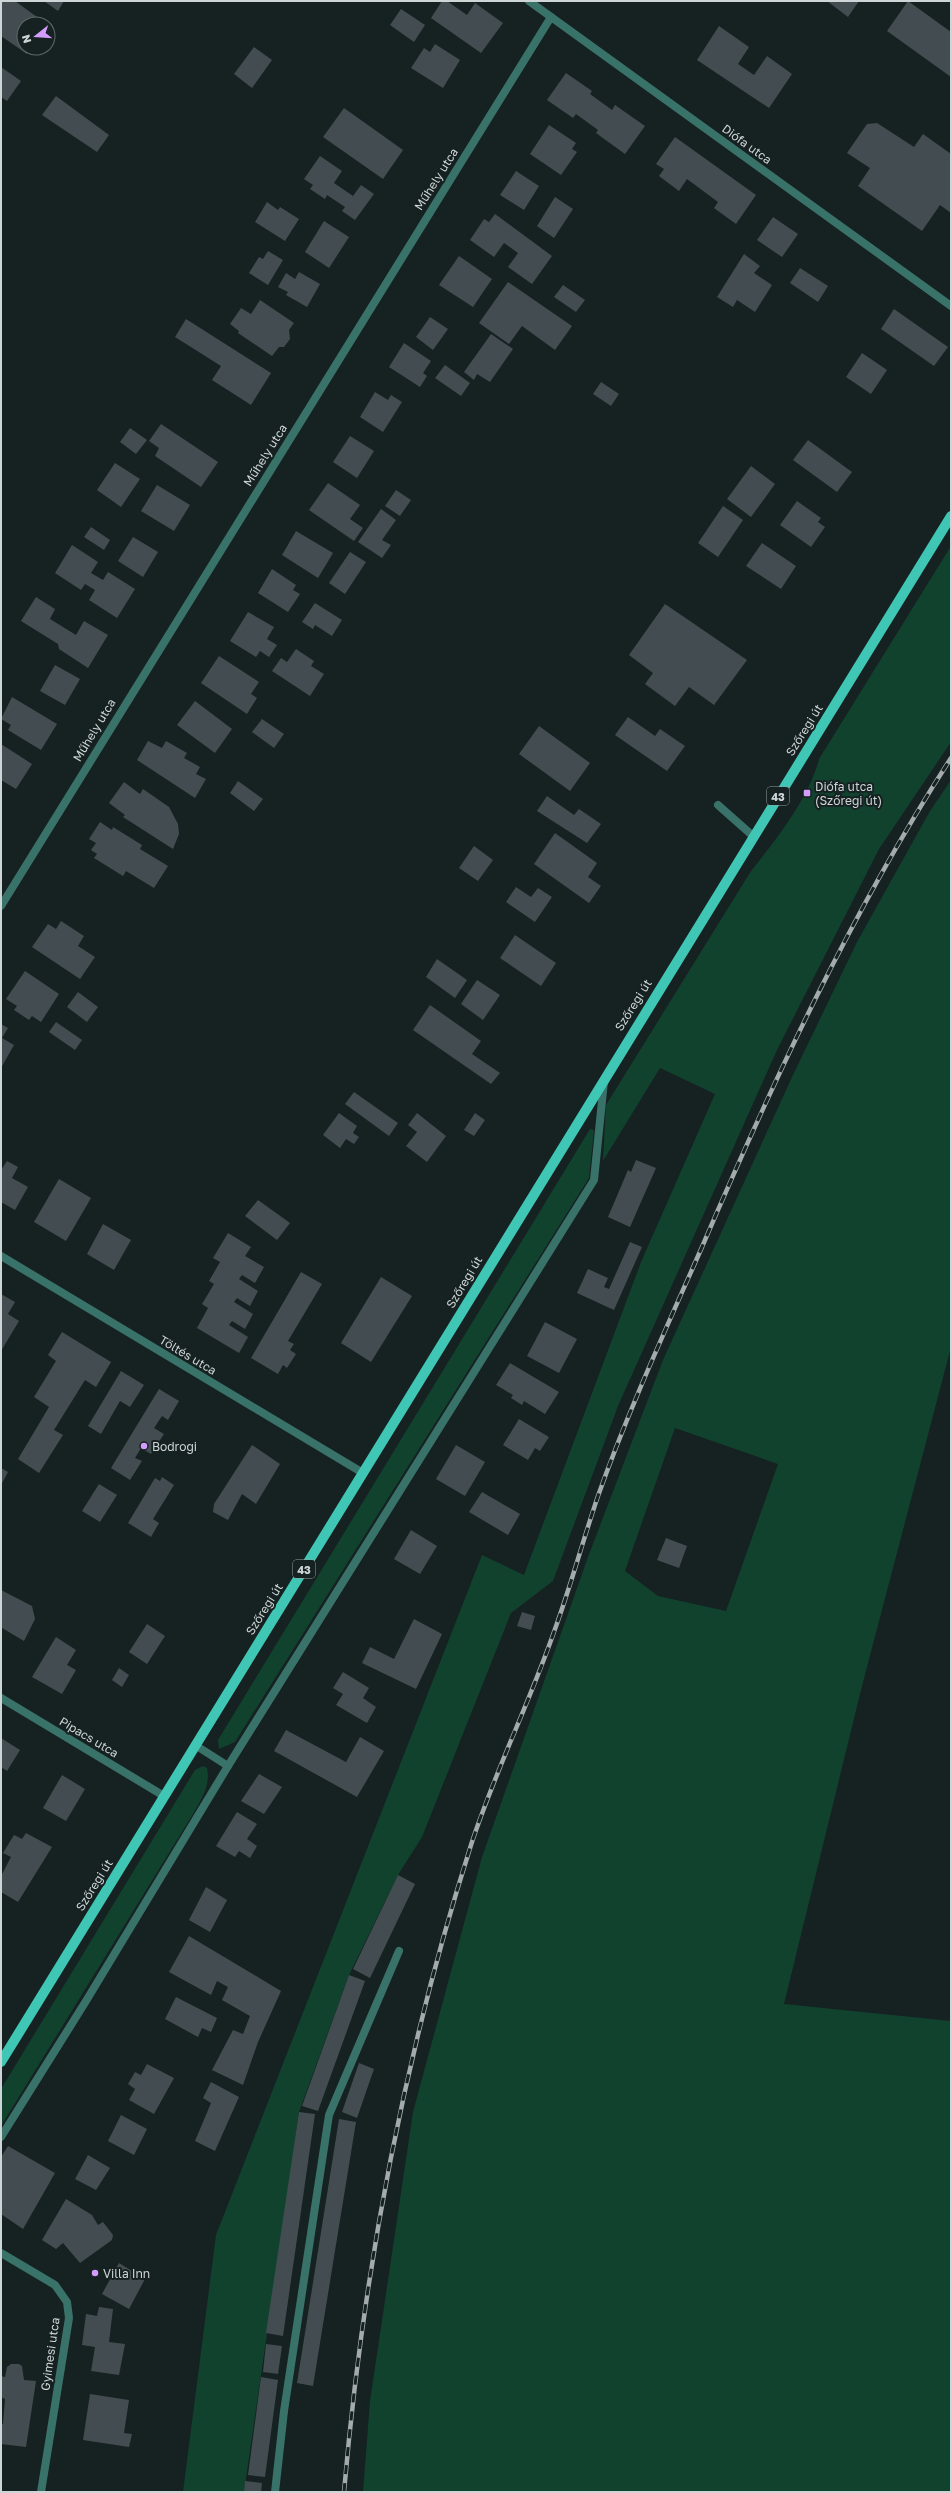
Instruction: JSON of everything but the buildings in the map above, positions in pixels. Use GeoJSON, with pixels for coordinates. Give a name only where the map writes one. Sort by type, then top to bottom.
{"type":"FeatureCollection","features":[{"type":"Feature","properties":{"kind":"main road","name":"Szőregi út"},"geometry":{"type":"LineString","coordinates":[[1,2062],[363,1474],[605,1076],[951,516]]}},
{"type":"Feature","properties":{"kind":"street","name":"Diófa utca"},"geometry":{"type":"LineString","coordinates":[[530,1],[951,306]]}},
{"type":"Feature","properties":{"kind":"street","name":"Műhely utca"},"geometry":{"type":"LineString","coordinates":[[1,906],[551,17]]}},
{"type":"Feature","properties":{"kind":"street"},"geometry":{"type":"LineString","coordinates":[[718,805],[753,836]]}},
{"type":"Feature","properties":{"kind":"street"},"geometry":{"type":"LineString","coordinates":[[1,2137],[86,2002],[228,1766],[594,1180],[605,1076]]}},
{"type":"Feature","properties":{"kind":"street","name":"Töltés utca"},"geometry":{"type":"LineString","coordinates":[[1,1256],[363,1474]]}},
{"type":"Feature","properties":{"kind":"street","name":"Pipacs utca"},"geometry":{"type":"LineString","coordinates":[[1,1698],[164,1796]]}},
{"type":"Feature","properties":{"kind":"street"},"geometry":{"type":"LineString","coordinates":[[195,1745],[228,1766]]}},
{"type":"Feature","properties":{"kind":"street"},"geometry":{"type":"LineString","coordinates":[[274,2492],[284,2410],[329,2115],[399,1951]]}},
{"type":"Feature","properties":{"kind":"street","name":"Gyimesi utca"},"geometry":{"type":"LineString","coordinates":[[1,2253],[55,2285],[67,2302],[69,2318],[41,2492]]}},
{"type":"Feature","properties":{"kind":"green space"},"geometry":{"type":"Polygon","coordinates":[[[951,546],[951,742],[879,849],[777,1050],[618,1406],[553,1581],[511,1613],[422,1837],[398,1875],[349,1975],[299,2112],[244,2492],[183,2492],[216,2235],[482,1555],[524,1575],[641,1262],[715,1094],[660,1068],[603,1161],[606,1105],[751,871],[791,818],[808,789],[819,759],[951,546]]]}},
{"type":"Feature","properties":{"kind":"green space"},"geometry":{"type":"Polygon","coordinates":[[[951,780],[951,1347],[862,1686],[784,2004],[951,2021],[951,2492],[363,2492],[370,2401],[413,2112],[482,1857],[588,1557],[663,1360],[792,1077],[857,942],[930,811],[951,780]],[[675,1428],[625,1571],[658,1596],[726,1611],[778,1464],[675,1428]]]}},
{"type":"Feature","properties":{"kind":"green space"},"geometry":{"type":"Polygon","coordinates":[[[590,1129],[594,1130],[589,1178],[235,1742],[219,1749],[218,1740],[590,1129]]]}},
{"type":"Feature","properties":{"kind":"green space"},"geometry":{"type":"Polygon","coordinates":[[[203,1766],[207,1768],[208,1780],[193,1814],[1,2126],[1,2089],[195,1770],[203,1766]]]}},
{"type":"Feature","properties":{"kind":"railway"},"geometry":{"type":"LineString","coordinates":[[344,2492],[362,2328],[375,2246],[406,2084],[447,1924],[480,1817],[545,1656],[598,1496],[622,1433],[757,1121],[816,997],[880,875],[951,758]]}},
{"type":"Feature","properties":{"kind":"place","name":"Diófa utca (Szőregi út)"},"geometry":{"type":"Point","coordinates":[807,793]}},
{"type":"Feature","properties":{"kind":"place","name":"Bodrogi"},"geometry":{"type":"Point","coordinates":[144,1446]}},
{"type":"Feature","properties":{"kind":"place","name":"Villa Inn"},"geometry":{"type":"Point","coordinates":[95,2273]}}]}
